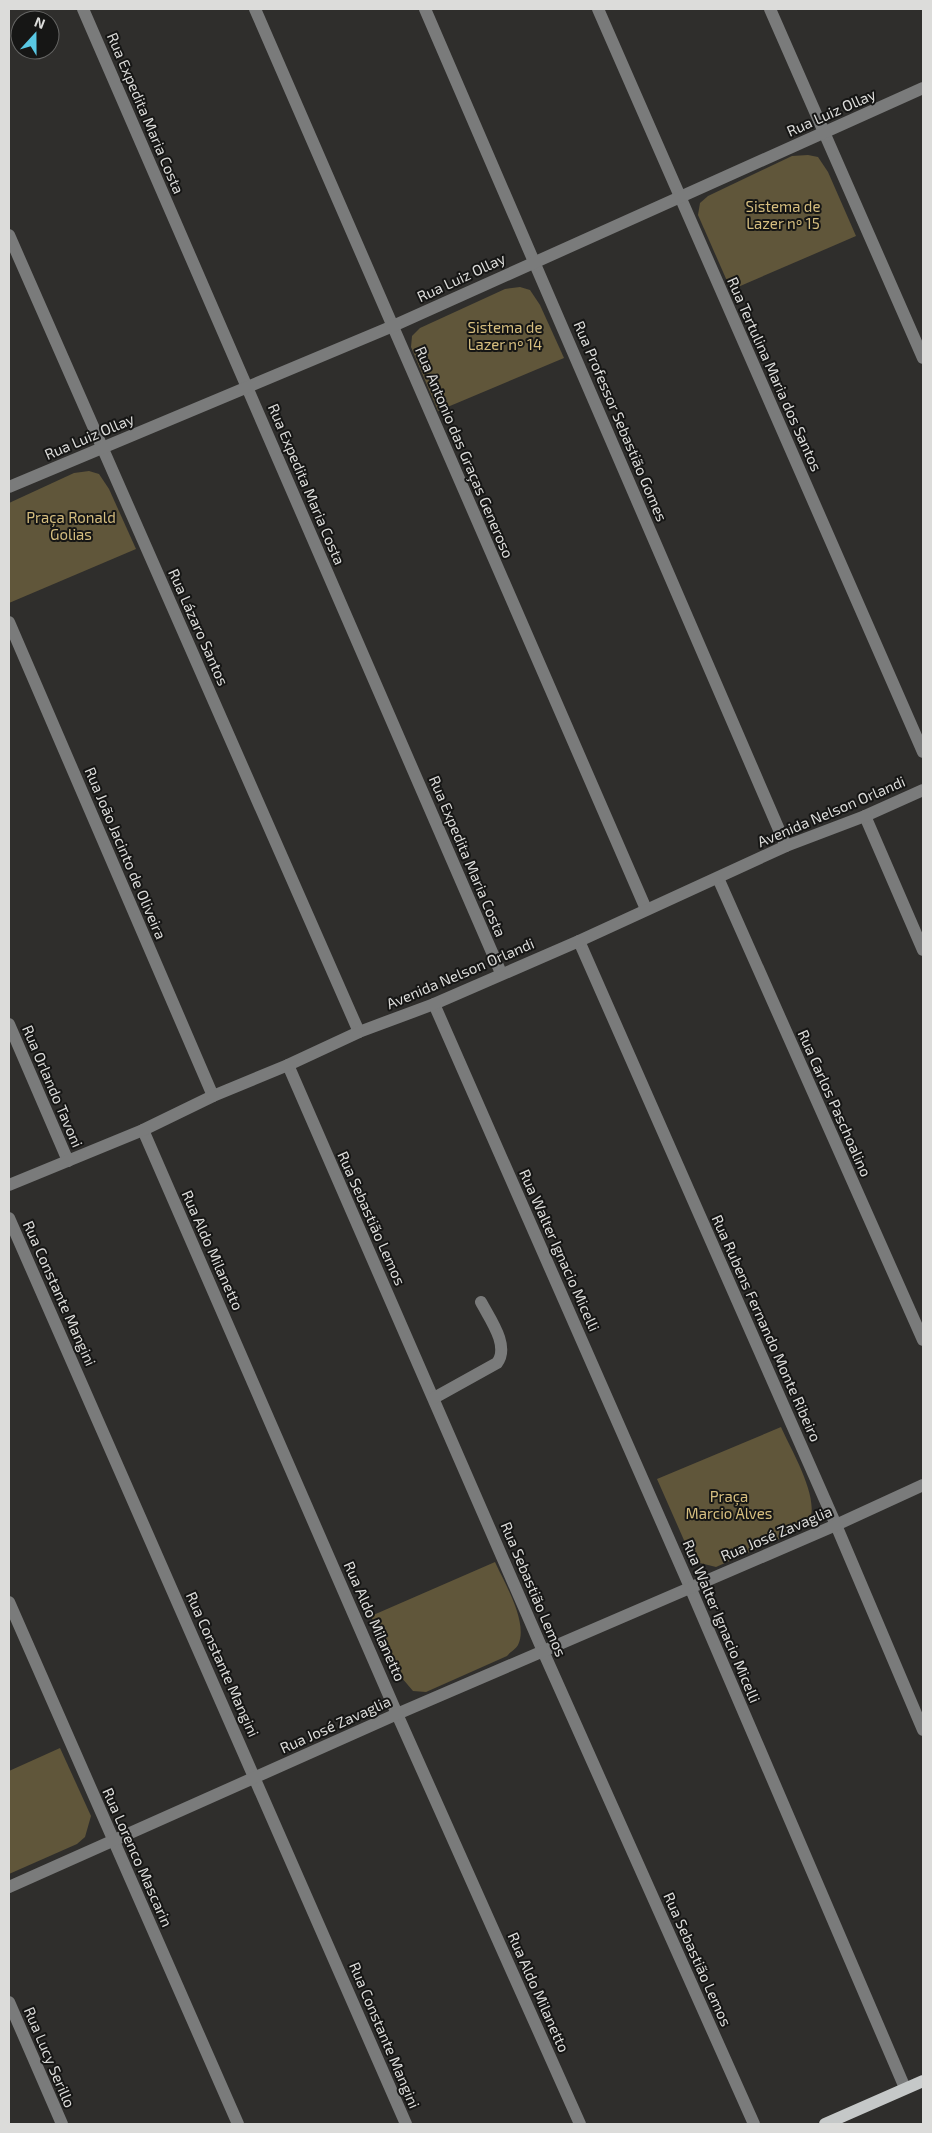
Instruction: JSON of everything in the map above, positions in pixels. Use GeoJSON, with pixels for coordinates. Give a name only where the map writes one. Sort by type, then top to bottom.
{"type":"FeatureCollection","features":[{"type":"Feature","properties":{"kind":"main road"},"geometry":{"type":"LineString","coordinates":[[824,2124],[923,2080]]}},
{"type":"Feature","properties":{"kind":"street","name":"Rua Expedita Maria Costa"},"geometry":{"type":"LineString","coordinates":[[83,9],[501,973]]}},
{"type":"Feature","properties":{"kind":"street","name":"Rua Antonio das Graças Generoso"},"geometry":{"type":"LineString","coordinates":[[255,9],[646,909]]}},
{"type":"Feature","properties":{"kind":"street","name":"Rua Professor Sebastião Gomes"},"geometry":{"type":"LineString","coordinates":[[425,9],[535,260],[786,846]]}},
{"type":"Feature","properties":{"kind":"street","name":"Rua Tertulina Maria dos Santos"},"geometry":{"type":"LineString","coordinates":[[598,9],[923,752]]}},
{"type":"Feature","properties":{"kind":"street"},"geometry":{"type":"LineString","coordinates":[[770,9],[923,358]]}},
{"type":"Feature","properties":{"kind":"street","name":"Rua Luiz Ollay"},"geometry":{"type":"LineString","coordinates":[[9,487],[393,326],[535,260],[923,88]]}},
{"type":"Feature","properties":{"kind":"street","name":"Rua Lázaro Santos"},"geometry":{"type":"LineString","coordinates":[[9,235],[359,1032]]}},
{"type":"Feature","properties":{"kind":"street","name":"Rua João Jacinto de Oliveira"},"geometry":{"type":"LineString","coordinates":[[9,622],[213,1096]]}},
{"type":"Feature","properties":{"kind":"street","name":"Avenida Nelson Orlandi"},"geometry":{"type":"LineString","coordinates":[[9,1185],[143,1130],[213,1096],[288,1065],[359,1032],[434,1004],[501,973],[579,941],[786,846],[865,816],[923,790]]}},
{"type":"Feature","properties":{"kind":"street"},"geometry":{"type":"LineString","coordinates":[[865,816],[923,950]]}},
{"type":"Feature","properties":{"kind":"street","name":"Rua Carlos Paschoalino"},"geometry":{"type":"LineString","coordinates":[[718,878],[923,1340]]}},
{"type":"Feature","properties":{"kind":"street","name":"Rua Rubens Fernando Monte Ribeiro"},"geometry":{"type":"LineString","coordinates":[[579,941],[836,1525],[923,1730]]}},
{"type":"Feature","properties":{"kind":"street","name":"Rua Walter Ignacio Micelli"},"geometry":{"type":"LineString","coordinates":[[434,1004],[690,1587],[905,2088]]}},
{"type":"Feature","properties":{"kind":"street","name":"Rua Orlando Tavoni"},"geometry":{"type":"LineString","coordinates":[[9,1024],[68,1161]]}},
{"type":"Feature","properties":{"kind":"street","name":"Rua Sebastião Lemos"},"geometry":{"type":"LineString","coordinates":[[288,1065],[543,1651],[754,2124]]}},
{"type":"Feature","properties":{"kind":"street","name":"Rua Aldo Milanetto"},"geometry":{"type":"LineString","coordinates":[[143,1130],[398,1714],[580,2124]]}},
{"type":"Feature","properties":{"kind":"street","name":"Rua Constante Mangini"},"geometry":{"type":"LineString","coordinates":[[9,1218],[256,1777],[406,2124]]}},
{"type":"Feature","properties":{"kind":"street"},"geometry":{"type":"LineString","coordinates":[[434,1398],[496,1363],[502,1356],[502,1347],[481,1302]]}},
{"type":"Feature","properties":{"kind":"street","name":"Rua José Zavaglia"},"geometry":{"type":"LineString","coordinates":[[9,1887],[398,1714],[836,1525],[923,1485]]}},
{"type":"Feature","properties":{"kind":"street","name":"Rua Lorenco Mascarin"},"geometry":{"type":"LineString","coordinates":[[9,1602],[238,2124]]}},
{"type":"Feature","properties":{"kind":"street","name":"Rua Lucy Serillo"},"geometry":{"type":"LineString","coordinates":[[9,2002],[62,2124]]}},
{"type":"Feature","properties":{"kind":"green space","name":"Sistema de Lazer nº 15"},"geometry":{"type":"Polygon","coordinates":[[[808,155],[818,157],[828,172],[856,236],[731,290],[698,215],[700,203],[708,196],[792,156],[808,155]]]}},
{"type":"Feature","properties":{"kind":"green space","name":"Sistema de Lazer nº 14"},"geometry":{"type":"Polygon","coordinates":[[[520,287],[530,290],[540,305],[564,358],[438,411],[411,347],[412,336],[420,328],[505,289],[520,287]]]}},
{"type":"Feature","properties":{"kind":"green space","name":"Praça Ronald Golias"},"geometry":{"type":"Polygon","coordinates":[[[89,471],[99,474],[109,489],[136,549],[9,603],[9,503],[74,473],[89,471]]]}},
{"type":"Feature","properties":{"kind":"green space","name":"Praça Marcio Alves"},"geometry":{"type":"Polygon","coordinates":[[[781,1427],[808,1487],[812,1512],[809,1521],[797,1531],[716,1567],[700,1563],[687,1547],[657,1479],[781,1427]]]}},
{"type":"Feature","properties":{"kind":"green space"},"geometry":{"type":"Polygon","coordinates":[[[495,1562],[518,1614],[521,1636],[518,1645],[507,1656],[426,1692],[413,1691],[396,1671],[371,1616],[495,1562]]]}},
{"type":"Feature","properties":{"kind":"green space"},"geometry":{"type":"Polygon","coordinates":[[[60,1748],[91,1816],[85,1837],[77,1844],[9,1874],[9,1771],[60,1748]]]}}]}
